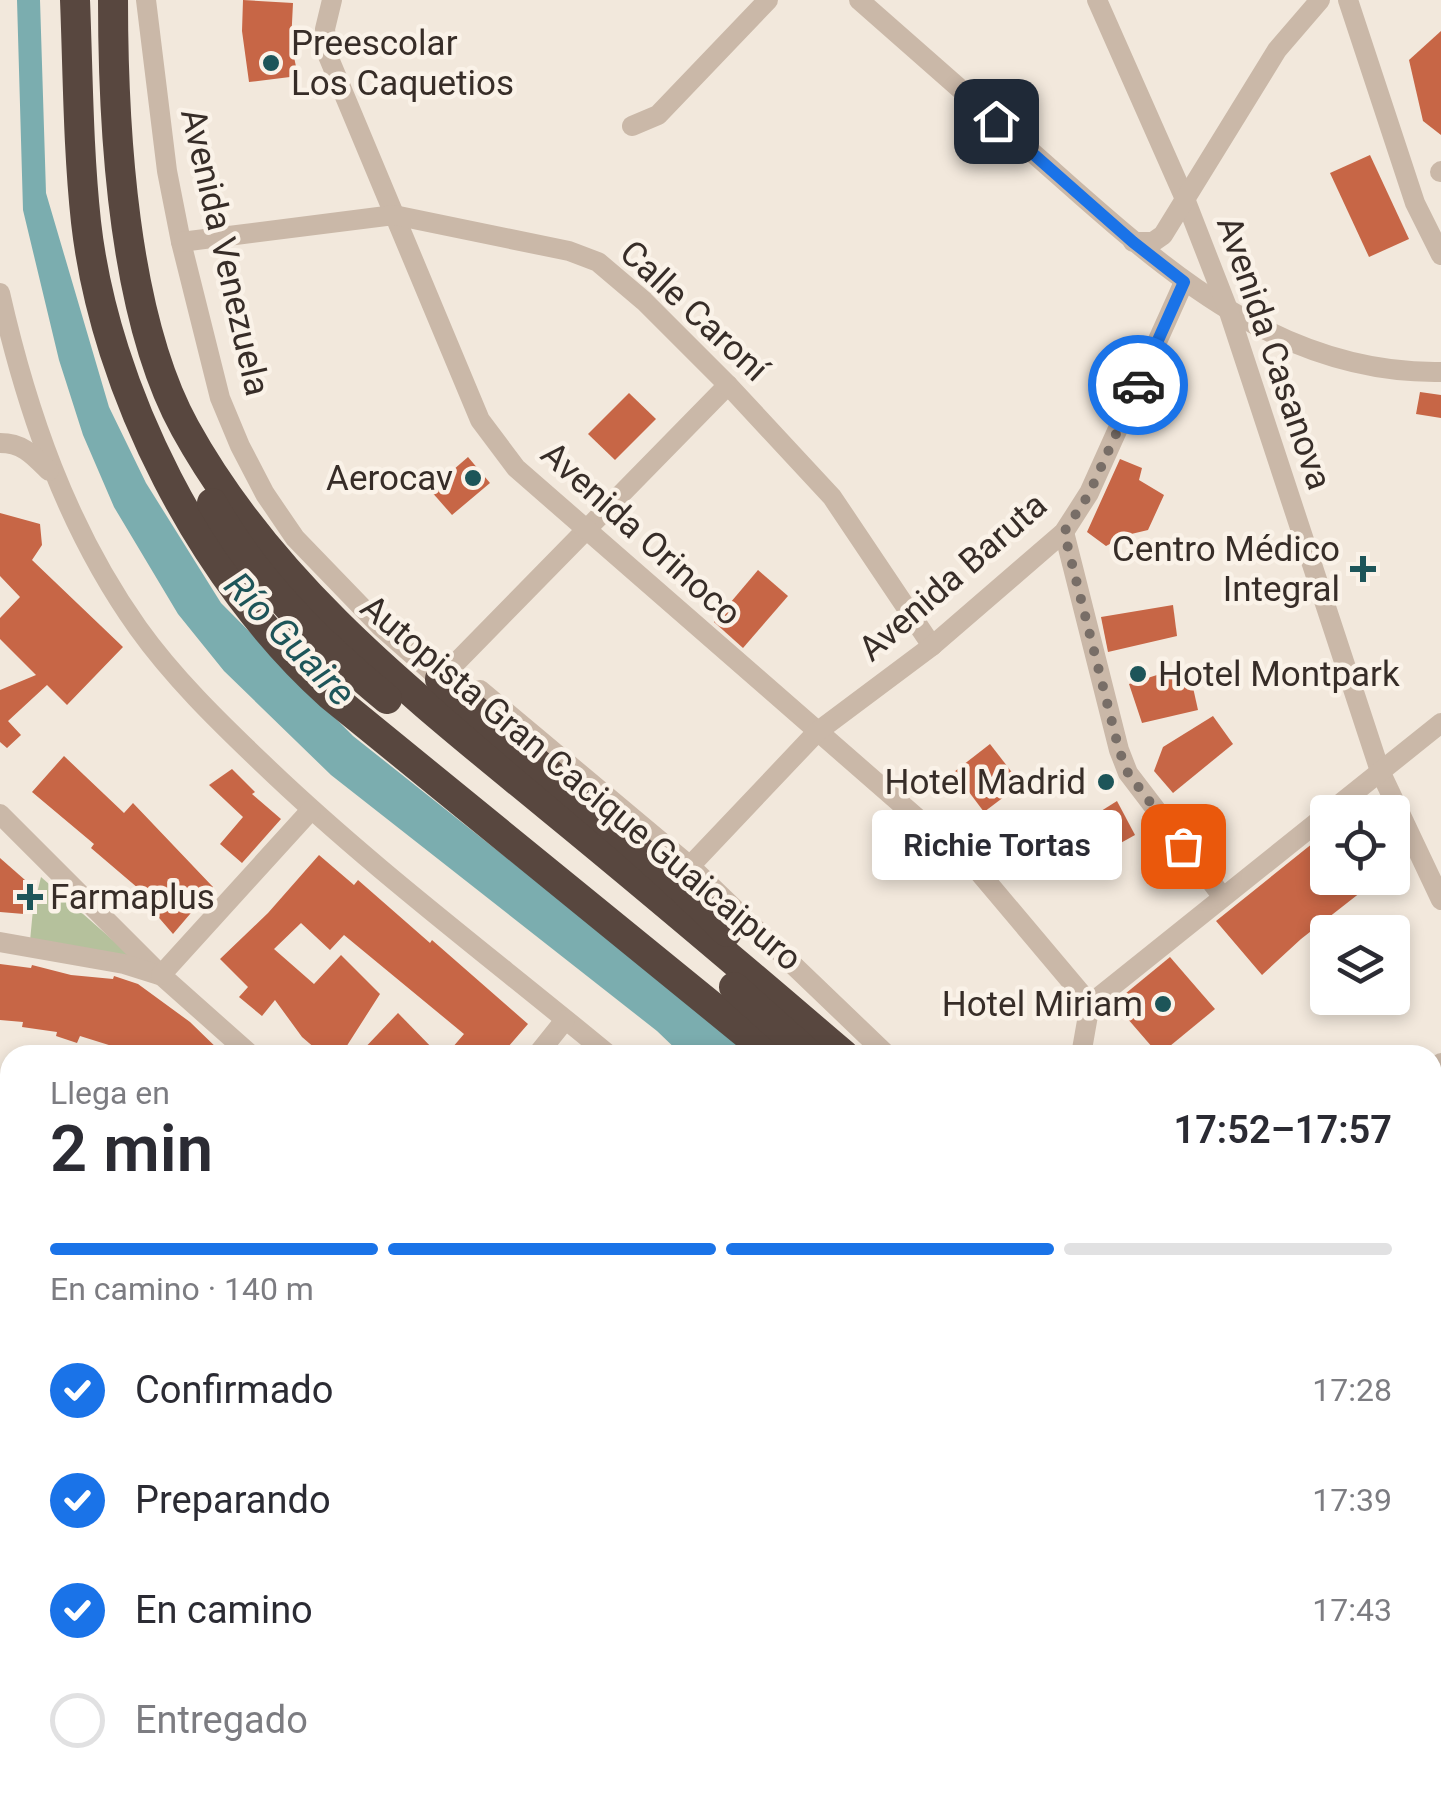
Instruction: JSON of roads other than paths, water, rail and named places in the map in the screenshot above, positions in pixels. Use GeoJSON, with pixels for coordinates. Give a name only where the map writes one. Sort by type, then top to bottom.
{"type":"FeatureCollection","features":[{"type":"Feature","properties":{"kind":"highway"},"geometry":{"type":"LineString","coordinates":[[76,0],[86,224],[121,368],[149,445],[239,596],[273,640],[330,695],[760,1045]]}},
{"type":"Feature","properties":{"kind":"highway","name":"Autopista Gran Cacique Guaicaipuro"},"geometry":{"type":"LineString","coordinates":[[113,0],[124,204],[136,282],[158,364],[184,427],[257,536],[340,629],[390,676],[832,1045]]}},
{"type":"Feature","properties":{"kind":"highway"},"geometry":{"type":"LineString","coordinates":[[158,364],[164,411],[180,446],[245,557],[282,602],[353,671],[730,983],[799,1045]]}},
{"type":"Feature","properties":{"kind":"highway"},"geometry":{"type":"LineString","coordinates":[[440,679],[615,826],[697,901],[729,933],[742,967]]}},
{"type":"Feature","properties":{"kind":"street","name":"Avenida Venezuela"},"geometry":{"type":"LineString","coordinates":[[146,0],[163,139],[182,242],[220,398],[240,446],[295,538],[334,581],[440,679]]}},
{"type":"Feature","properties":{"kind":"street","name":"Avenida Orinoco"},"geometry":{"type":"LineString","coordinates":[[332,0],[325,29],[328,56],[480,420],[516,468],[978,871],[1090,1004]]}},
{"type":"Feature","properties":{"kind":"street"},"geometry":{"type":"LineString","coordinates":[[632,126],[658,115],[768,0]]}},
{"type":"Feature","properties":{"kind":"street"},"geometry":{"type":"LineString","coordinates":[[860,0],[1133,242],[1229,312],[1340,362],[1404,372],[1441,372]]}},
{"type":"Feature","properties":{"kind":"street","name":"Avenida Casanova"},"geometry":{"type":"LineString","coordinates":[[1096,0],[1185,198],[1229,312],[1380,771],[1441,900]]}},
{"type":"Feature","properties":{"kind":"street"},"geometry":{"type":"LineString","coordinates":[[1133,242],[1158,240],[1276,50],[1320,0]]}},
{"type":"Feature","properties":{"kind":"street"},"geometry":{"type":"LineString","coordinates":[[1348,0],[1415,203],[1441,255]]}},
{"type":"Feature","properties":{"kind":"street","name":"Calle Caroní"},"geometry":{"type":"LineString","coordinates":[[182,242],[394,214],[568,251],[598,262],[644,301],[832,498],[932,646]]}},
{"type":"Feature","properties":{"kind":"street","name":"Avenida Baruta"},"geometry":{"type":"LineString","coordinates":[[690,866],[816,732],[932,646],[1064,532],[1089,494],[1184,282]]}},
{"type":"Feature","properties":{"kind":"street"},"geometry":{"type":"LineString","coordinates":[[0,294],[12,346],[54,476],[110,584],[161,659],[310,810],[596,1045]]}},
{"type":"Feature","properties":{"kind":"street"},"geometry":{"type":"LineString","coordinates":[[440,679],[728,386]]}},
{"type":"Feature","properties":{"kind":"street"},"geometry":{"type":"LineString","coordinates":[[0,443],[26,448],[54,476]]}},
{"type":"Feature","properties":{"kind":"street"},"geometry":{"type":"LineString","coordinates":[[1064,532],[1128,773],[1222,896]]}},
{"type":"Feature","properties":{"kind":"street"},"geometry":{"type":"LineString","coordinates":[[480,690],[690,866],[877,1045]]}},
{"type":"Feature","properties":{"kind":"street"},"geometry":{"type":"LineString","coordinates":[[1084,1045],[1090,1004],[1441,722]]}},
{"type":"Feature","properties":{"kind":"street"},"geometry":{"type":"LineString","coordinates":[[161,975],[310,810]]}},
{"type":"Feature","properties":{"kind":"street"},"geometry":{"type":"LineString","coordinates":[[0,814],[161,975],[240,1045]]}},
{"type":"Feature","properties":{"kind":"street"},"geometry":{"type":"LineString","coordinates":[[0,942],[124,964],[161,975]]}},
{"type":"Feature","properties":{"kind":"street"},"geometry":{"type":"LineString","coordinates":[[545,1045],[564,1020]]}},
{"type":"Feature","properties":{"kind":"water","name":"Río Guaire"},"geometry":{"type":"Polygon","coordinates":[[[17,0],[40,0],[46,193],[109,407],[146,483],[221,603],[353,736],[737,1045],[672,1045],[331,775],[224,671],[178,614],[114,507],[83,435],[59,360],[23,210],[17,0]]]}},
{"type":"Feature","properties":{"kind":"place","name":"Preescolar Los Caquetios"},"geometry":{"type":"Point","coordinates":[271,63]}},
{"type":"Feature","properties":{"kind":"place","name":"Aerocav"},"geometry":{"type":"Point","coordinates":[473,478]}},
{"type":"Feature","properties":{"kind":"place","name":"Centro Médico Integral"},"geometry":{"type":"Point","coordinates":[1363,569]}},
{"type":"Feature","properties":{"kind":"place","name":"Hotel Montpark"},"geometry":{"type":"Point","coordinates":[1138,674]}},
{"type":"Feature","properties":{"kind":"place","name":"Hotel Madrid"},"geometry":{"type":"Point","coordinates":[1106,782]}},
{"type":"Feature","properties":{"kind":"place","name":"Richie Tortas"},"geometry":{"type":"Point","coordinates":[1183,846]}},
{"type":"Feature","properties":{"kind":"place","name":"Farmaplus"},"geometry":{"type":"Point","coordinates":[30,897]}},
{"type":"Feature","properties":{"kind":"place","name":"Hotel Miriam"},"geometry":{"type":"Point","coordinates":[1163,1004]}}]}
